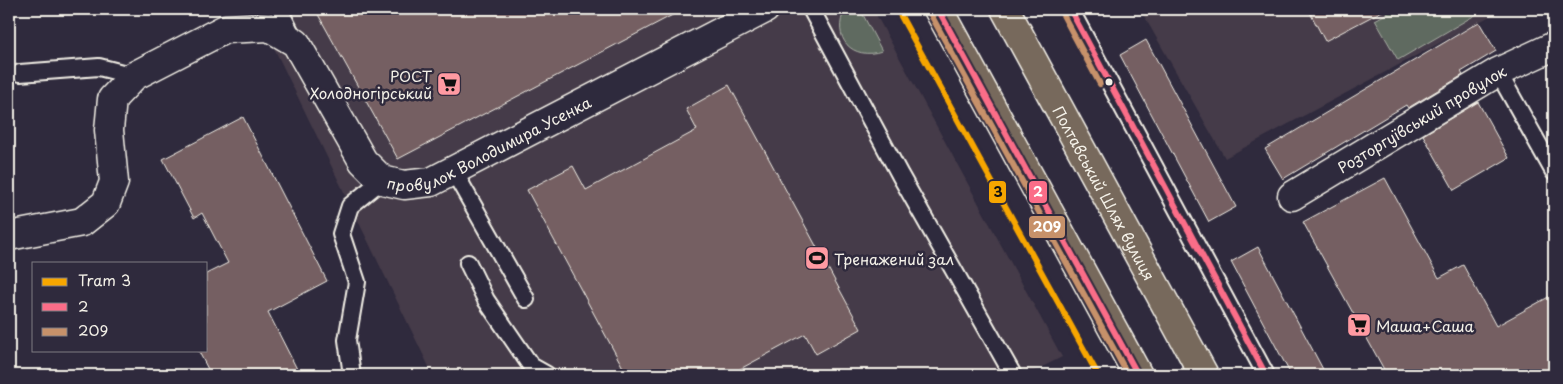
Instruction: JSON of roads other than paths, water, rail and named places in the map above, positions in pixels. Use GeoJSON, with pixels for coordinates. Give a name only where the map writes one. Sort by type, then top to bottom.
{"type":"FeatureCollection","features":[{"type":"Feature","properties":{"kind":"main road"},"geometry":{"type":"LineString","coordinates":[[938,9],[1138,375]]}},
{"type":"Feature","properties":{"kind":"main road","name":"Полтавський Шлях вулиця"},"geometry":{"type":"LineString","coordinates":[[1005,9],[1204,375]]}},
{"type":"Feature","properties":{"kind":"street","name":"провулок Володимира Усенка"},"geometry":{"type":"LineString","coordinates":[[9,236],[82,222],[106,204],[114,182],[109,130],[112,99],[134,76],[225,29],[269,27],[296,43],[363,161],[382,180],[404,185],[431,182],[765,9]]}},
{"type":"Feature","properties":{"kind":"street","name":"Розторгуївський провулок"},"geometry":{"type":"LineString","coordinates":[[1292,196],[1498,72],[1554,46]]}},
{"type":"Feature","properties":{"kind":"lane"},"geometry":{"type":"LineString","coordinates":[[279,9],[296,43]]}},
{"type":"Feature","properties":{"kind":"lane"},"geometry":{"type":"LineString","coordinates":[[811,9],[900,175],[1013,375]]}},
{"type":"Feature","properties":{"kind":"lane"},"geometry":{"type":"LineString","coordinates":[[1070,9],[1266,375]]}},
{"type":"Feature","properties":{"kind":"lane"},"geometry":{"type":"LineString","coordinates":[[20,73],[99,66],[134,76]]}},
{"type":"Feature","properties":{"kind":"lane"},"geometry":{"type":"LineString","coordinates":[[1498,72],[1554,172]]}},
{"type":"Feature","properties":{"kind":"lane"},"geometry":{"type":"LineString","coordinates":[[453,170],[526,299]]}},
{"type":"Feature","properties":{"kind":"lane"},"geometry":{"type":"LineString","coordinates":[[352,375],[347,340],[357,282],[341,234],[350,206],[382,180]]}},
{"type":"Feature","properties":{"kind":"lane"},"geometry":{"type":"LineString","coordinates":[[468,262],[486,300],[531,366],[547,375]]}},
{"type":"Feature","properties":{"kind":"tram line","name":"3"},"geometry":{"type":"LineString","coordinates":[[897,9],[1098,375]]}},
{"type":"Feature","properties":{"kind":"place","name":"РОСТ Холодногірський"},"geometry":{"type":"Point","coordinates":[449,84]}},
{"type":"Feature","properties":{"kind":"place","name":"Тренажений зал"},"geometry":{"type":"Point","coordinates":[817,258]}},
{"type":"Feature","properties":{"kind":"place","name":"Маша+Саша"},"geometry":{"type":"Point","coordinates":[1359,325]}}]}
